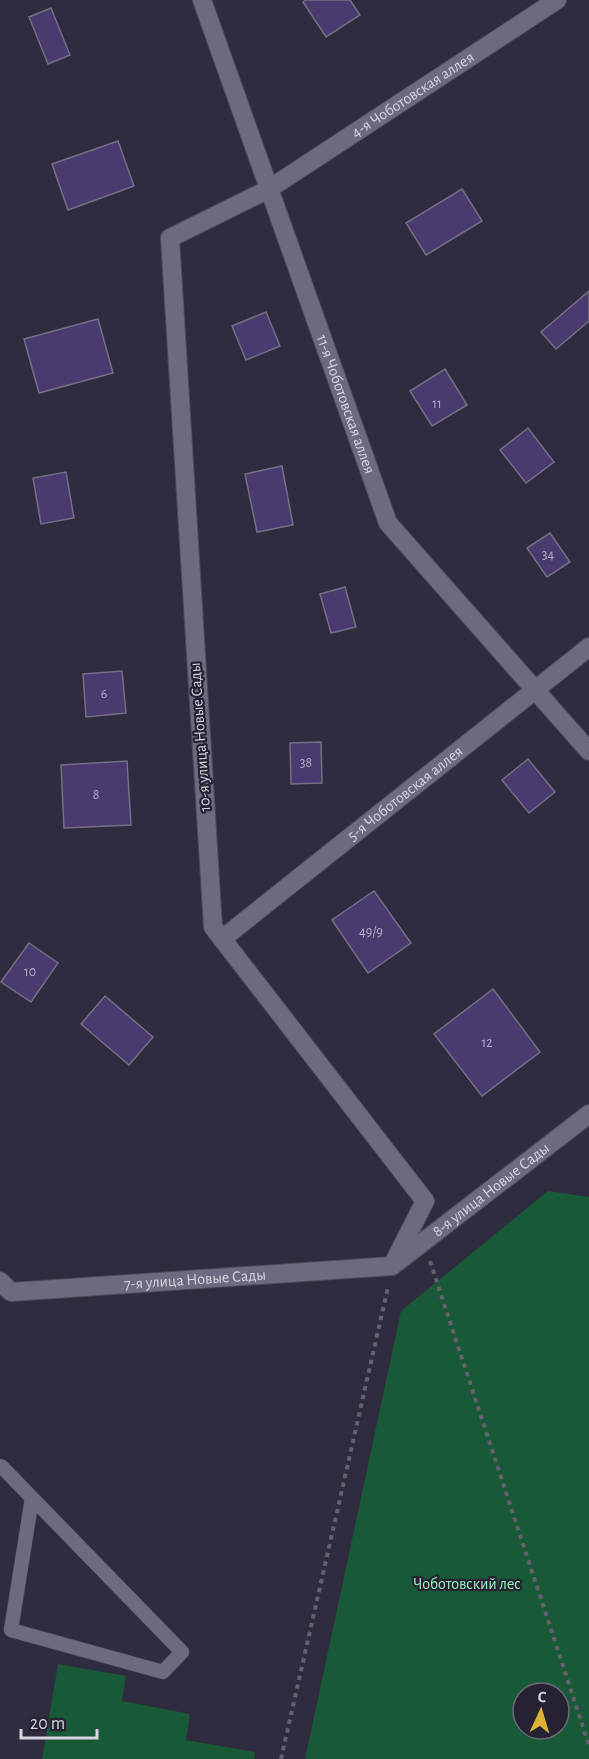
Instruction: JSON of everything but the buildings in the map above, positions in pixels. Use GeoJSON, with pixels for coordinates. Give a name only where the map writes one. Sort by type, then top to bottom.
{"type":"FeatureCollection","features":[{"type":"Feature","properties":{"kind":"street","name":"11-я Чоботовская аллея"},"geometry":{"type":"LineString","coordinates":[[202,0],[388,523],[589,752]]}},
{"type":"Feature","properties":{"kind":"street","name":"4-я Чоботовская аллея"},"geometry":{"type":"LineString","coordinates":[[269,189],[557,0]]}},
{"type":"Feature","properties":{"kind":"street","name":"10-я улица Новые Сады"},"geometry":{"type":"LineString","coordinates":[[269,189],[171,238],[213,927],[425,1201],[392,1266]]}},
{"type":"Feature","properties":{"kind":"street","name":"5-я Чоботовская аллея"},"geometry":{"type":"LineString","coordinates":[[222,939],[589,647]]}},
{"type":"Feature","properties":{"kind":"street","name":"8-я улица Новые Сады"},"geometry":{"type":"LineString","coordinates":[[392,1266],[589,1114]]}},
{"type":"Feature","properties":{"kind":"street","name":"7-я улица Новые Сады"},"geometry":{"type":"LineString","coordinates":[[0,1281],[11,1292],[392,1266]]}},
{"type":"Feature","properties":{"kind":"lane"},"geometry":{"type":"LineString","coordinates":[[0,1466],[32,1498],[182,1652],[163,1672],[10,1630],[32,1498]]}},
{"type":"Feature","properties":{"kind":"path"},"geometry":{"type":"LineString","coordinates":[[424,1242],[589,1745]]}},
{"type":"Feature","properties":{"kind":"path"},"geometry":{"type":"LineString","coordinates":[[280,1759],[392,1266]]}},
{"type":"Feature","properties":{"kind":"green space","name":"Чоботовский лес"},"geometry":{"type":"Polygon","coordinates":[[[548,1191],[589,1197],[589,1759],[305,1759],[401,1311],[548,1191]]]}},
{"type":"Feature","properties":{"kind":"green space"},"geometry":{"type":"Polygon","coordinates":[[[58,1664],[126,1676],[122,1701],[190,1714],[186,1740],[255,1752],[254,1759],[42,1759],[58,1664]]]}}]}
